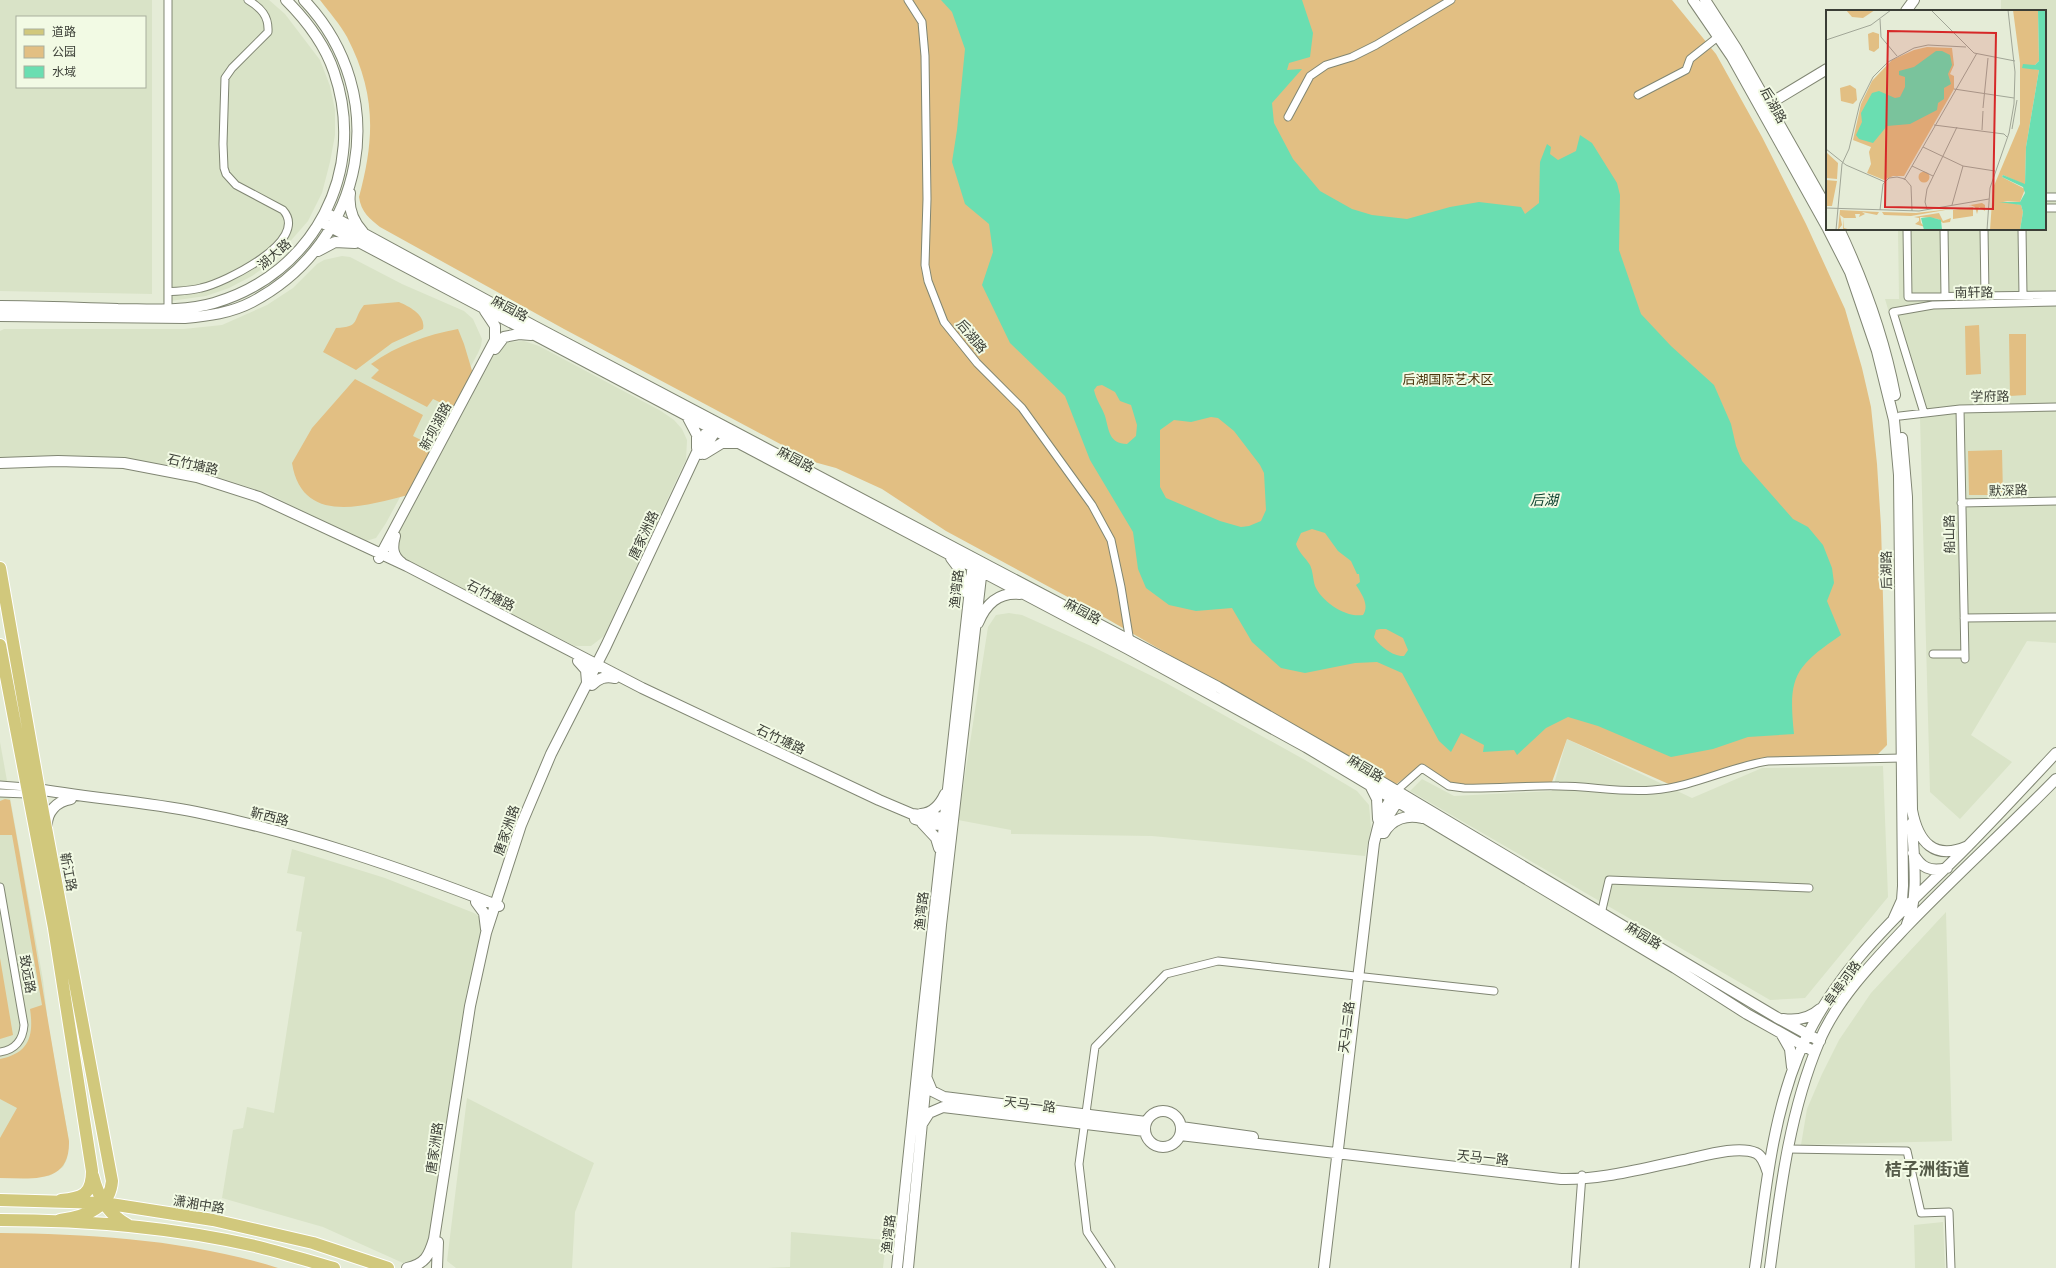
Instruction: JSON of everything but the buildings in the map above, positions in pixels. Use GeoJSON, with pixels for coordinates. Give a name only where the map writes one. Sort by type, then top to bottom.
{"type":"FeatureCollection","features":[{"type":"Feature","properties":{"kind":"main road"},"geometry":{"type":"LineString","coordinates":[[305,0],[335,42],[350,77],[358,117],[358,136],[352,177],[350,209],[356,223],[368,241]]}},
{"type":"Feature","properties":{"kind":"main road","name":"后湖路"},"geometry":{"type":"LineString","coordinates":[[1693,0],[1719,36],[1826,206]]}},
{"type":"Feature","properties":{"kind":"main road","name":"后湖路"},"geometry":{"type":"LineString","coordinates":[[1705,0],[1736,48],[1826,226]]}},
{"type":"Feature","properties":{"kind":"main road"},"geometry":{"type":"LineString","coordinates":[[1907,10],[1914,0]]}},
{"type":"Feature","properties":{"kind":"main road"},"geometry":{"type":"LineString","coordinates":[[1914,10],[1920,0]]}},
{"type":"Feature","properties":{"kind":"main road","name":"湖大路"},"geometry":{"type":"LineString","coordinates":[[3,311],[168,309],[212,303],[235,296],[255,286],[292,259],[308,241],[326,213],[336,187],[342,161],[345,134],[343,102],[334,71],[321,44],[289,1]]}},
{"type":"Feature","properties":{"kind":"main road"},"geometry":{"type":"LineString","coordinates":[[1766,109],[1826,70]]}},
{"type":"Feature","properties":{"kind":"main road"},"geometry":{"type":"LineString","coordinates":[[1766,109],[1826,76]]}},
{"type":"Feature","properties":{"kind":"main road"},"geometry":{"type":"LineString","coordinates":[[3,311],[185,318],[213,315],[251,302],[297,270],[309,257],[331,228],[352,177]]}},
{"type":"Feature","properties":{"kind":"main road","name":"麻园路"},"geometry":{"type":"LineString","coordinates":[[326,213],[336,218],[368,241],[478,306],[687,416],[714,426],[741,444],[944,553],[973,563]]}},
{"type":"Feature","properties":{"kind":"main road","name":"麻园路"},"geometry":{"type":"LineString","coordinates":[[321,222],[331,228],[368,241],[1129,645],[1368,784],[1397,796],[1426,818],[1776,1030],[1815,1052]]}},
{"type":"Feature","properties":{"kind":"main road","name":"后湖路"},"geometry":{"type":"LineString","coordinates":[[1828,230],[1850,272],[1865,312],[1886,383],[1894,420],[1899,475],[1902,758],[1907,810],[1918,833],[1929,846],[1947,852],[1968,846]]}},
{"type":"Feature","properties":{"kind":"main road","name":"后湖路"},"geometry":{"type":"LineString","coordinates":[[1838,230],[1854,263],[1883,342],[1900,416],[1907,497],[1907,810],[1902,900],[1893,920]]}},
{"type":"Feature","properties":{"kind":"main road"},"geometry":{"type":"LineString","coordinates":[[309,257],[335,242],[368,241]]}},
{"type":"Feature","properties":{"kind":"main road","name":"新坝湖路"},"geometry":{"type":"LineString","coordinates":[[394,535],[495,340],[496,331],[493,321],[478,306]]}},
{"type":"Feature","properties":{"kind":"main road","name":"新坝湖路"},"geometry":{"type":"LineString","coordinates":[[382,557],[459,420],[497,344],[508,336],[519,334],[535,336]]}},
{"type":"Feature","properties":{"kind":"main road"},"geometry":{"type":"LineString","coordinates":[[687,416],[696,435],[697,456],[722,444],[732,442],[741,444]]}},
{"type":"Feature","properties":{"kind":"main road","name":"唐家洲路"},"geometry":{"type":"LineString","coordinates":[[407,1268],[423,1262],[428,1257],[434,1239],[464,1038],[486,933],[497,908],[525,826],[566,733],[697,456],[714,426]]}},
{"type":"Feature","properties":{"kind":"main road","name":"石竹塘路"},"geometry":{"type":"LineString","coordinates":[[0,463],[58,461],[111,462],[146,466],[197,477],[259,497],[360,544],[382,557],[616,677],[913,816],[948,822]]}},
{"type":"Feature","properties":{"kind":"main road","name":"石竹塘路"},"geometry":{"type":"LineString","coordinates":[[0,470],[48,466],[96,467],[174,477],[253,501],[382,557],[407,566],[579,659]]}},
{"type":"Feature","properties":{"kind":"main road"},"geometry":{"type":"LineString","coordinates":[[360,544],[372,547],[381,545],[394,535]]}},
{"type":"Feature","properties":{"kind":"main road"},"geometry":{"type":"LineString","coordinates":[[394,535],[393,545],[395,555],[397,559],[407,566]]}},
{"type":"Feature","properties":{"kind":"main road"},"geometry":{"type":"LineString","coordinates":[[944,553],[956,564],[964,579],[966,619]]}},
{"type":"Feature","properties":{"kind":"main road","name":"渔湾路"},"geometry":{"type":"LineString","coordinates":[[897,1268],[940,858],[948,822],[948,784],[973,563]]}},
{"type":"Feature","properties":{"kind":"main road","name":"靳江路"},"geometry":{"type":"LineString","coordinates":[[0,568],[47,832],[112,1181]]}},
{"type":"Feature","properties":{"kind":"main road","name":"麻园路"},"geometry":{"type":"LineString","coordinates":[[982,568],[1026,596],[1218,688],[1397,796],[1776,1017],[1820,1040]]}},
{"type":"Feature","properties":{"kind":"main road","name":"渔湾路"},"geometry":{"type":"LineString","coordinates":[[908,1268],[948,822],[982,568]]}},
{"type":"Feature","properties":{"kind":"main road"},"geometry":{"type":"LineString","coordinates":[[974,636],[982,613],[994,600],[1007,594],[1026,596]]}},
{"type":"Feature","properties":{"kind":"main road"},"geometry":{"type":"LineString","coordinates":[[0,645],[64,984],[92,1171],[96,1188],[104,1203],[114,1216],[127,1224],[137,1227]]}},
{"type":"Feature","properties":{"kind":"main road"},"geometry":{"type":"LineString","coordinates":[[608,646],[598,654],[579,659],[586,670],[590,684],[604,677],[616,677]]}},
{"type":"Feature","properties":{"kind":"main road"},"geometry":{"type":"LineString","coordinates":[[608,646],[609,666],[616,677]]}},
{"type":"Feature","properties":{"kind":"main road","name":"唐家洲路"},"geometry":{"type":"LineString","coordinates":[[437,1268],[438,1244],[468,1034],[475,997],[502,884],[521,825],[537,784],[590,684]]}},
{"type":"Feature","properties":{"kind":"main road"},"geometry":{"type":"LineString","coordinates":[[1755,1268],[1774,1140],[1791,1077],[1808,1034],[1827,1001],[1854,961],[1914,897],[1968,846],[2056,753]]}},
{"type":"Feature","properties":{"kind":"main road"},"geometry":{"type":"LineString","coordinates":[[35,766],[41,781],[49,788],[57,792]]}},
{"type":"Feature","properties":{"kind":"main road","name":"阜埠河路"},"geometry":{"type":"LineString","coordinates":[[1770,1268],[1780,1193],[1795,1115],[1807,1070],[1820,1040],[1863,974],[1901,932],[1970,862],[2016,820],[2056,779]]}},
{"type":"Feature","properties":{"kind":"main road"},"geometry":{"type":"LineString","coordinates":[[913,816],[928,813],[937,807],[943,798],[948,784]]}},
{"type":"Feature","properties":{"kind":"main road"},"geometry":{"type":"LineString","coordinates":[[1368,784],[1377,799],[1379,832],[1402,818],[1410,816],[1426,818]]}},
{"type":"Feature","properties":{"kind":"main road","name":"靳西路"},"geometry":{"type":"LineString","coordinates":[[27,790],[71,799],[156,809],[266,832],[362,861],[476,900]]}},
{"type":"Feature","properties":{"kind":"main road","name":"靳西路"},"geometry":{"type":"LineString","coordinates":[[40,793],[57,792],[158,805],[271,829],[345,850],[497,908]]}},
{"type":"Feature","properties":{"kind":"main road","name":"天马二路"},"geometry":{"type":"LineString","coordinates":[[1330,1268],[1341,1152],[1379,832],[1397,796]]}},
{"type":"Feature","properties":{"kind":"main road"},"geometry":{"type":"LineString","coordinates":[[47,832],[47,819],[54,807],[64,800],[71,799]]}},
{"type":"Feature","properties":{"kind":"main road"},"geometry":{"type":"LineString","coordinates":[[1901,932],[1910,918],[1914,897],[1913,852],[1907,810]]}},
{"type":"Feature","properties":{"kind":"main road"},"geometry":{"type":"LineString","coordinates":[[913,816],[926,825],[936,838],[940,858]]}},
{"type":"Feature","properties":{"kind":"main road"},"geometry":{"type":"LineString","coordinates":[[1913,852],[1919,863],[1930,869],[1945,869],[1970,862]]}},
{"type":"Feature","properties":{"kind":"main road"},"geometry":{"type":"LineString","coordinates":[[486,933],[484,913],[476,900],[491,897],[502,884]]}},
{"type":"Feature","properties":{"kind":"main road"},"geometry":{"type":"LineString","coordinates":[[1776,1017],[1791,1020],[1806,1018],[1814,1014],[1827,1001]]}},
{"type":"Feature","properties":{"kind":"main road"},"geometry":{"type":"LineString","coordinates":[[1776,1030],[1782,1036],[1790,1049],[1792,1057],[1791,1077]]}},
{"type":"Feature","properties":{"kind":"main road","name":"天马一路"},"geometry":{"type":"LineString","coordinates":[[926,1075],[932,1091],[944,1097],[1085,1119]]}},
{"type":"Feature","properties":{"kind":"main road","name":"天马一路"},"geometry":{"type":"LineString","coordinates":[[921,1128],[929,1113],[943,1107],[1085,1119],[1146,1126]]}},
{"type":"Feature","properties":{"kind":"main road"},"geometry":{"type":"LineString","coordinates":[[1166,1111],[1176,1116],[1181,1131],[1175,1143],[1163,1147],[1152,1144],[1146,1126],[1154,1113],[1166,1111]]}},
{"type":"Feature","properties":{"kind":"main road","name":"天马一路"},"geometry":{"type":"LineString","coordinates":[[1181,1131],[1561,1179],[1730,1151],[1758,1153],[1768,1174]]}},
{"type":"Feature","properties":{"kind":"main road","name":"天马一路"},"geometry":{"type":"LineString","coordinates":[[1582,1176],[1729,1147],[1762,1147],[1774,1140]]}},
{"type":"Feature","properties":{"kind":"main road"},"geometry":{"type":"LineString","coordinates":[[1324,1268],[1341,1152]]}},
{"type":"Feature","properties":{"kind":"main road"},"geometry":{"type":"LineString","coordinates":[[61,1200],[75,1199],[84,1195],[89,1190],[92,1183],[92,1171]]}},
{"type":"Feature","properties":{"kind":"main road"},"geometry":{"type":"LineString","coordinates":[[60,1220],[86,1214],[104,1203],[110,1196],[112,1181]]}},
{"type":"Feature","properties":{"kind":"main road"},"geometry":{"type":"LineString","coordinates":[[112,1181],[122,1200],[127,1204],[138,1208]]}},
{"type":"Feature","properties":{"kind":"main road","name":"潇湘中路"},"geometry":{"type":"LineString","coordinates":[[0,1200],[61,1200],[104,1203],[213,1220],[280,1234],[388,1268]]}},
{"type":"Feature","properties":{"kind":"main road"},"geometry":{"type":"LineString","coordinates":[[0,1220],[60,1220],[178,1232],[255,1246],[334,1268]]}},
{"type":"Feature","properties":{"kind":"street"},"geometry":{"type":"LineString","coordinates":[[168,0],[168,309]]}},
{"type":"Feature","properties":{"kind":"street"},"geometry":{"type":"LineString","coordinates":[[168,292],[200,288],[223,281],[248,269],[265,256],[286,235],[288,226],[287,215],[283,210],[236,185],[226,174],[224,168],[223,139],[225,78],[232,68],[268,32],[269,22],[264,13],[248,0]]}},
{"type":"Feature","properties":{"kind":"street","name":"后湖路"},"geometry":{"type":"LineString","coordinates":[[908,0],[922,22],[925,56],[927,199],[925,265],[928,282],[944,322],[977,363],[1022,408],[1092,505],[1111,540],[1121,587],[1129,645]]}},
{"type":"Feature","properties":{"kind":"street"},"geometry":{"type":"LineString","coordinates":[[1288,117],[1310,76],[1326,65],[1352,57],[1376,45],[1451,0]]}},
{"type":"Feature","properties":{"kind":"street"},"geometry":{"type":"LineString","coordinates":[[1638,95],[1686,70],[1690,59],[1719,36]]}},
{"type":"Feature","properties":{"kind":"street"},"geometry":{"type":"LineString","coordinates":[[1907,230],[1908,297],[2056,295]]}},
{"type":"Feature","properties":{"kind":"street"},"geometry":{"type":"LineString","coordinates":[[1944,230],[1945,296]]}},
{"type":"Feature","properties":{"kind":"street"},"geometry":{"type":"LineString","coordinates":[[1984,230],[1986,296]]}},
{"type":"Feature","properties":{"kind":"street"},"geometry":{"type":"LineString","coordinates":[[2022,230],[2023,295]]}},
{"type":"Feature","properties":{"kind":"street","name":"南轩路"},"geometry":{"type":"LineString","coordinates":[[1924,414],[1893,312],[1933,305],[2056,302]]}},
{"type":"Feature","properties":{"kind":"street","name":"学府路"},"geometry":{"type":"LineString","coordinates":[[1900,416],[1960,409],[2056,407]]}},
{"type":"Feature","properties":{"kind":"street","name":"船山路"},"geometry":{"type":"LineString","coordinates":[[1933,654],[1965,656],[1960,409]]}},
{"type":"Feature","properties":{"kind":"street","name":"默深路"},"geometry":{"type":"LineString","coordinates":[[1961,503],[2056,501]]}},
{"type":"Feature","properties":{"kind":"street"},"geometry":{"type":"LineString","coordinates":[[1964,618],[2056,617]]}},
{"type":"Feature","properties":{"kind":"street"},"geometry":{"type":"LineString","coordinates":[[1397,796],[1422,768],[1449,786],[1464,788],[1559,786],[1636,791],[1679,786],[1721,775],[1751,764],[1768,761],[1902,758]]}},
{"type":"Feature","properties":{"kind":"street"},"geometry":{"type":"LineString","coordinates":[[0,785],[27,790]]}},
{"type":"Feature","properties":{"kind":"street"},"geometry":{"type":"LineString","coordinates":[[0,793],[27,790]]}},
{"type":"Feature","properties":{"kind":"street"},"geometry":{"type":"LineString","coordinates":[[1601,914],[1609,880],[1809,888]]}},
{"type":"Feature","properties":{"kind":"street","name":"致远路"},"geometry":{"type":"LineString","coordinates":[[0,887],[24,1025],[22,1036],[18,1044],[11,1049],[0,1052]]}},
{"type":"Feature","properties":{"kind":"street"},"geometry":{"type":"LineString","coordinates":[[0,911],[20,1025],[17,1038],[10,1045],[0,1048]]}},
{"type":"Feature","properties":{"kind":"street"},"geometry":{"type":"LineString","coordinates":[[1111,1268],[1087,1232],[1079,1164],[1096,1047],[1166,974],[1218,961],[1494,991]]}},
{"type":"Feature","properties":{"kind":"street"},"geometry":{"type":"LineString","coordinates":[[1788,1149],[1907,1151],[1921,1213],[1949,1212],[1951,1268]]}},
{"type":"Feature","properties":{"kind":"street"},"geometry":{"type":"LineString","coordinates":[[1575,1268],[1582,1176]]}},
{"type":"Feature","properties":{"kind":"shaded area"},"geometry":{"type":"Polygon","coordinates":[[[0,0],[152,0],[152,294],[0,291],[0,0]]]}},
{"type":"Feature","properties":{"kind":"shaded area"},"geometry":{"type":"Polygon","coordinates":[[[164,0],[269,0],[285,14],[320,60],[330,86],[335,110],[335,135],[322,193],[308,221],[273,261],[252,276],[229,288],[206,296],[163,302],[164,0]]]}},
{"type":"Feature","properties":{"kind":"shaded area"},"geometry":{"type":"Polygon","coordinates":[[[2001,0],[2056,0],[2056,643],[2027,641],[1971,735],[2012,762],[1960,819],[1930,792],[1920,417],[1885,299],[1899,299],[1898,230],[2046,230],[2046,10],[2001,10],[2001,0]]]}},
{"type":"Feature","properties":{"kind":"shaded area"},"geometry":{"type":"Polygon","coordinates":[[[342,256],[350,257],[402,284],[464,311],[473,319],[482,339],[478,353],[386,523],[376,538],[366,541],[360,540],[267,493],[202,472],[171,465],[84,456],[10,459],[0,457],[0,331],[4,329],[184,329],[222,325],[267,305],[293,288],[317,264],[324,260],[342,256]]]}},
{"type":"Feature","properties":{"kind":"shaded area"},"geometry":{"type":"Polygon","coordinates":[[[524,341],[539,346],[661,411],[674,420],[682,429],[687,440],[686,460],[604,636],[591,646],[575,646],[412,567],[400,556],[397,549],[398,534],[495,353],[501,346],[509,342],[524,341]]]}},
{"type":"Feature","properties":{"kind":"shaded area"},"geometry":{"type":"Polygon","coordinates":[[[1009,613],[1022,615],[1091,646],[1166,683],[1305,760],[1357,791],[1369,805],[1371,828],[1365,856],[1152,836],[1011,834],[1011,830],[958,820],[988,627],[996,615],[1009,613]]]}},
{"type":"Feature","properties":{"kind":"shaded area"},"geometry":{"type":"Polygon","coordinates":[[[1567,739],[1692,798],[1762,768],[1883,766],[1888,897],[1805,998],[1770,1000],[1410,791],[1422,779],[1454,796],[1552,791],[1567,739]]]}},
{"type":"Feature","properties":{"kind":"shaded area"},"geometry":{"type":"Polygon","coordinates":[[[0,742],[43,980],[48,1024],[69,1141],[67,1159],[63,1167],[49,1176],[0,1178],[0,742]]]}},
{"type":"Feature","properties":{"kind":"shaded area"},"geometry":{"type":"Polygon","coordinates":[[[292,849],[385,878],[474,913],[480,917],[482,934],[466,995],[431,1238],[426,1250],[419,1259],[407,1263],[403,1263],[323,1227],[222,1198],[233,1130],[243,1128],[247,1107],[274,1113],[302,932],[296,931],[305,877],[287,873],[292,849]]]}},
{"type":"Feature","properties":{"kind":"shaded area"},"geometry":{"type":"Polygon","coordinates":[[[1946,912],[1952,1141],[1801,1145],[1807,1109],[1839,1040],[1871,993],[1946,912]]]}},
{"type":"Feature","properties":{"kind":"shaded area"},"geometry":{"type":"Polygon","coordinates":[[[467,1098],[594,1163],[575,1212],[572,1268],[456,1268],[447,1261],[467,1098]]]}},
{"type":"Feature","properties":{"kind":"shaded area"},"geometry":{"type":"Polygon","coordinates":[[[1943,1222],[1945,1268],[1915,1268],[1914,1225],[1943,1222]]]}},
{"type":"Feature","properties":{"kind":"shaded area"},"geometry":{"type":"Polygon","coordinates":[[[791,1232],[886,1240],[883,1268],[767,1268],[790,1267],[791,1232]]]}},
{"type":"Feature","properties":{"kind":"green space","name":"后湖国际艺术区"},"geometry":{"type":"Polygon","coordinates":[[[320,0],[1672,0],[1716,54],[1762,137],[1806,224],[1845,309],[1862,368],[1871,407],[1877,464],[1881,526],[1887,745],[1878,754],[1872,755],[1762,759],[1671,785],[1567,739],[1552,782],[1481,787],[1451,784],[1424,764],[1395,785],[1090,609],[946,531],[882,489],[836,468],[814,462],[564,329],[380,227],[369,218],[364,211],[359,197],[368,155],[370,135],[368,97],[363,77],[347,37],[320,0]]]}},
{"type":"Feature","properties":{"kind":"green space"},"geometry":{"type":"Polygon","coordinates":[[[399,302],[412,309],[420,316],[423,329],[392,343],[356,370],[323,352],[336,328],[353,324],[364,305],[399,302]]]}},
{"type":"Feature","properties":{"kind":"green space"},"geometry":{"type":"Polygon","coordinates":[[[1979,325],[1981,374],[1966,375],[1965,326],[1979,325]]]}},
{"type":"Feature","properties":{"kind":"green space"},"geometry":{"type":"Polygon","coordinates":[[[458,329],[473,374],[454,409],[433,399],[427,407],[371,378],[379,370],[371,364],[391,351],[435,334],[458,329]]]}},
{"type":"Feature","properties":{"kind":"green space"},"geometry":{"type":"Polygon","coordinates":[[[2009,334],[2026,334],[2026,395],[2010,396],[2009,334]]]}},
{"type":"Feature","properties":{"kind":"green space"},"geometry":{"type":"Polygon","coordinates":[[[355,379],[423,415],[413,436],[433,446],[408,495],[373,504],[355,506],[338,507],[322,504],[308,496],[298,483],[292,463],[312,428],[355,379]]]}},
{"type":"Feature","properties":{"kind":"green space"},"geometry":{"type":"Polygon","coordinates":[[[2002,450],[2003,495],[1969,495],[1968,451],[2002,450]]]}},
{"type":"Feature","properties":{"kind":"green space"},"geometry":{"type":"Polygon","coordinates":[[[5,799],[10,800],[69,1141],[68,1155],[63,1165],[56,1172],[47,1176],[36,1178],[0,1178],[0,1138],[17,1108],[0,1099],[0,1059],[10,1056],[23,1048],[30,1035],[30,1009],[42,1005],[12,835],[0,835],[0,801],[5,799]]]}},
{"type":"Feature","properties":{"kind":"green space"},"geometry":{"type":"Polygon","coordinates":[[[0,958],[13,1035],[0,1039],[0,958]]]}},
{"type":"Feature","properties":{"kind":"green space"},"geometry":{"type":"Polygon","coordinates":[[[0,1233],[70,1235],[140,1240],[210,1251],[244,1258],[278,1268],[0,1268],[0,1233]]]}},
{"type":"Feature","properties":{"kind":"water","name":"后湖"},"geometry":{"type":"Polygon","coordinates":[[[941,0],[1302,0],[1313,33],[1310,57],[1289,63],[1287,70],[1302,69],[1272,103],[1274,123],[1293,159],[1320,191],[1352,209],[1372,215],[1407,219],[1450,207],[1479,202],[1521,207],[1525,214],[1539,203],[1540,162],[1547,144],[1551,147],[1550,154],[1558,160],[1576,151],[1580,135],[1592,143],[1617,183],[1620,195],[1619,250],[1641,314],[1671,346],[1714,385],[1731,424],[1736,446],[1742,461],[1793,519],[1808,527],[1823,545],[1832,568],[1834,583],[1827,601],[1841,635],[1813,656],[1804,665],[1798,675],[1794,686],[1792,699],[1794,734],[1748,737],[1713,749],[1671,757],[1598,726],[1568,717],[1546,728],[1517,755],[1514,750],[1483,752],[1484,745],[1461,733],[1451,752],[1439,741],[1402,673],[1377,662],[1355,663],[1305,673],[1281,668],[1252,642],[1232,608],[1196,611],[1169,605],[1146,588],[1138,569],[1133,532],[1090,460],[1065,396],[1010,343],[982,285],[993,252],[989,224],[965,204],[952,162],[957,130],[965,49],[952,12],[941,0]],[[1102,385],[1097,386],[1094,390],[1095,394],[1113,439],[1117,442],[1127,444],[1136,436],[1137,425],[1131,405],[1120,401],[1115,392],[1102,385]],[[1211,417],[1191,422],[1174,420],[1160,430],[1160,487],[1166,498],[1220,521],[1241,527],[1249,526],[1261,521],[1266,510],[1264,473],[1260,465],[1234,431],[1218,418],[1211,417]],[[1312,529],[1301,533],[1296,544],[1310,565],[1318,592],[1335,608],[1349,614],[1363,615],[1366,607],[1362,595],[1356,585],[1360,582],[1359,574],[1357,574],[1351,561],[1338,551],[1325,533],[1312,529]],[[1386,629],[1376,630],[1374,637],[1379,644],[1391,653],[1404,656],[1408,650],[1403,638],[1386,629]]]}},
{"type":"Feature","properties":{"kind":"district","name":"桔子洲街道"},"geometry":{"type":"Point","coordinates":[1927,1168]}}]}
